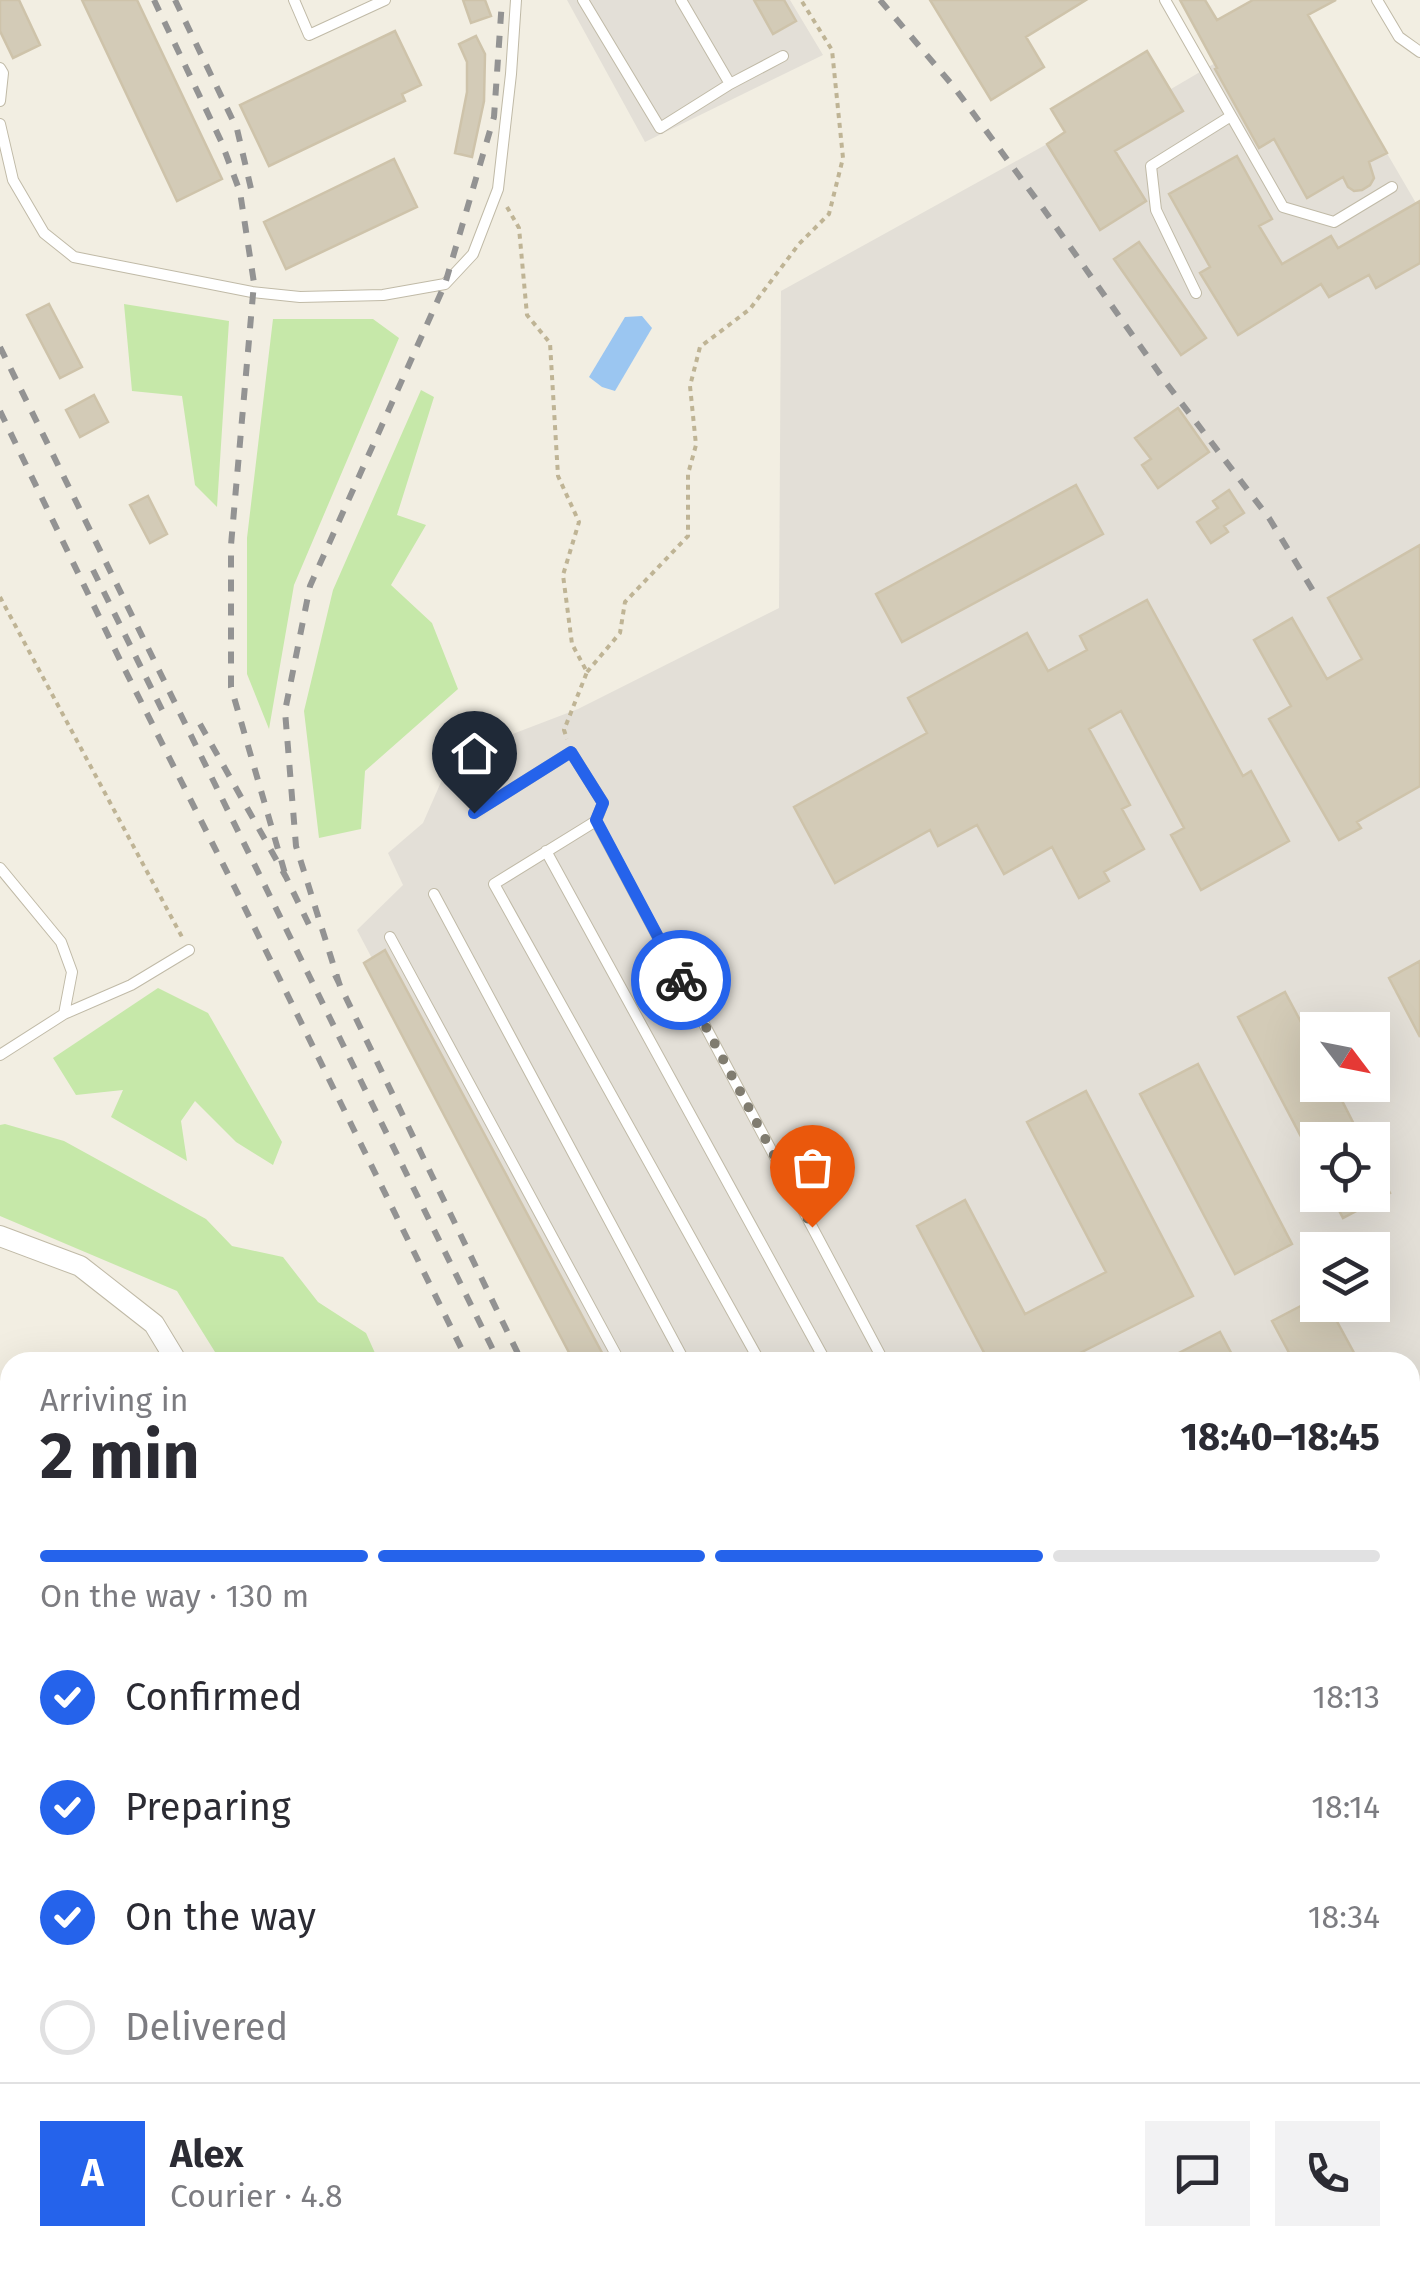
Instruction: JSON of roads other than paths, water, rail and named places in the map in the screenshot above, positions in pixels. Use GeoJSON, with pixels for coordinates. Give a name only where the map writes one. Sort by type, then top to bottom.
{"type":"FeatureCollection","features":[{"type":"Feature","properties":{"kind":"street"},"geometry":{"type":"LineString","coordinates":[[0,1236],[80,1266],[154,1324],[171,1352]]}},
{"type":"Feature","properties":{"kind":"lane"},"geometry":{"type":"LineString","coordinates":[[294,0],[310,34],[384,0]]}},
{"type":"Feature","properties":{"kind":"lane"},"geometry":{"type":"LineString","coordinates":[[0,124],[13,180],[44,232],[74,257],[252,292],[300,297],[383,295],[445,284],[473,254],[498,189],[516,0]]}},
{"type":"Feature","properties":{"kind":"lane"},"geometry":{"type":"LineString","coordinates":[[584,0],[660,128],[783,56]]}},
{"type":"Feature","properties":{"kind":"lane"},"geometry":{"type":"LineString","coordinates":[[681,0],[730,84]]}},
{"type":"Feature","properties":{"kind":"lane"},"geometry":{"type":"LineString","coordinates":[[1166,0],[1284,207],[1334,222],[1392,187]]}},
{"type":"Feature","properties":{"kind":"lane"},"geometry":{"type":"LineString","coordinates":[[1378,0],[1398,37],[1420,52]]}},
{"type":"Feature","properties":{"kind":"lane"},"geometry":{"type":"LineString","coordinates":[[0,68],[0,101]]}},
{"type":"Feature","properties":{"kind":"lane"},"geometry":{"type":"LineString","coordinates":[[1196,293],[1156,210],[1150,166],[1230,116]]}},
{"type":"Feature","properties":{"kind":"lane"},"geometry":{"type":"LineString","coordinates":[[474,813],[571,752],[603,803],[596,820],[494,884],[754,1352]]}},
{"type":"Feature","properties":{"kind":"lane"},"geometry":{"type":"LineString","coordinates":[[596,820],[879,1352]]}},
{"type":"Feature","properties":{"kind":"lane"},"geometry":{"type":"LineString","coordinates":[[546,852],[821,1352]]}},
{"type":"Feature","properties":{"kind":"lane"},"geometry":{"type":"LineString","coordinates":[[0,868],[61,942],[72,972],[64,1014]]}},
{"type":"Feature","properties":{"kind":"lane"},"geometry":{"type":"LineString","coordinates":[[434,894],[680,1352]]}},
{"type":"Feature","properties":{"kind":"lane"},"geometry":{"type":"LineString","coordinates":[[390,937],[615,1352]]}},
{"type":"Feature","properties":{"kind":"lane"},"geometry":{"type":"LineString","coordinates":[[0,1055],[64,1014],[130,985],[189,950]]}},
{"type":"Feature","properties":{"kind":"water"},"geometry":{"type":"Polygon","coordinates":[[[642,316],[652,328],[615,391],[602,387],[589,377],[625,317],[642,316]]]}},
{"type":"Feature","properties":{"kind":"railway"},"geometry":{"type":"LineString","coordinates":[[154,0],[221,141],[240,192],[254,283],[231,545],[231,687],[286,877]]}},
{"type":"Feature","properties":{"kind":"railway"},"geometry":{"type":"LineString","coordinates":[[175,0],[237,129],[252,193]]}},
{"type":"Feature","properties":{"kind":"railway"},"geometry":{"type":"LineString","coordinates":[[340,986],[296,846],[285,711],[310,586],[445,284],[494,117],[502,0]]}},
{"type":"Feature","properties":{"kind":"railway"},"geometry":{"type":"LineString","coordinates":[[880,0],[954,87],[1042,207],[1167,384],[1269,518],[1315,594]]}},
{"type":"Feature","properties":{"kind":"railway"},"geometry":{"type":"LineString","coordinates":[[0,347],[494,1352]]}},
{"type":"Feature","properties":{"kind":"railway"},"geometry":{"type":"LineString","coordinates":[[0,411],[463,1352]]}},
{"type":"Feature","properties":{"kind":"railway"},"geometry":{"type":"LineString","coordinates":[[93,570],[166,718]]}},
{"type":"Feature","properties":{"kind":"railway"},"geometry":{"type":"LineString","coordinates":[[200,724],[312,931]]}},
{"type":"Feature","properties":{"kind":"railway"},"geometry":{"type":"LineString","coordinates":[[335,975],[517,1352]]}}]}
